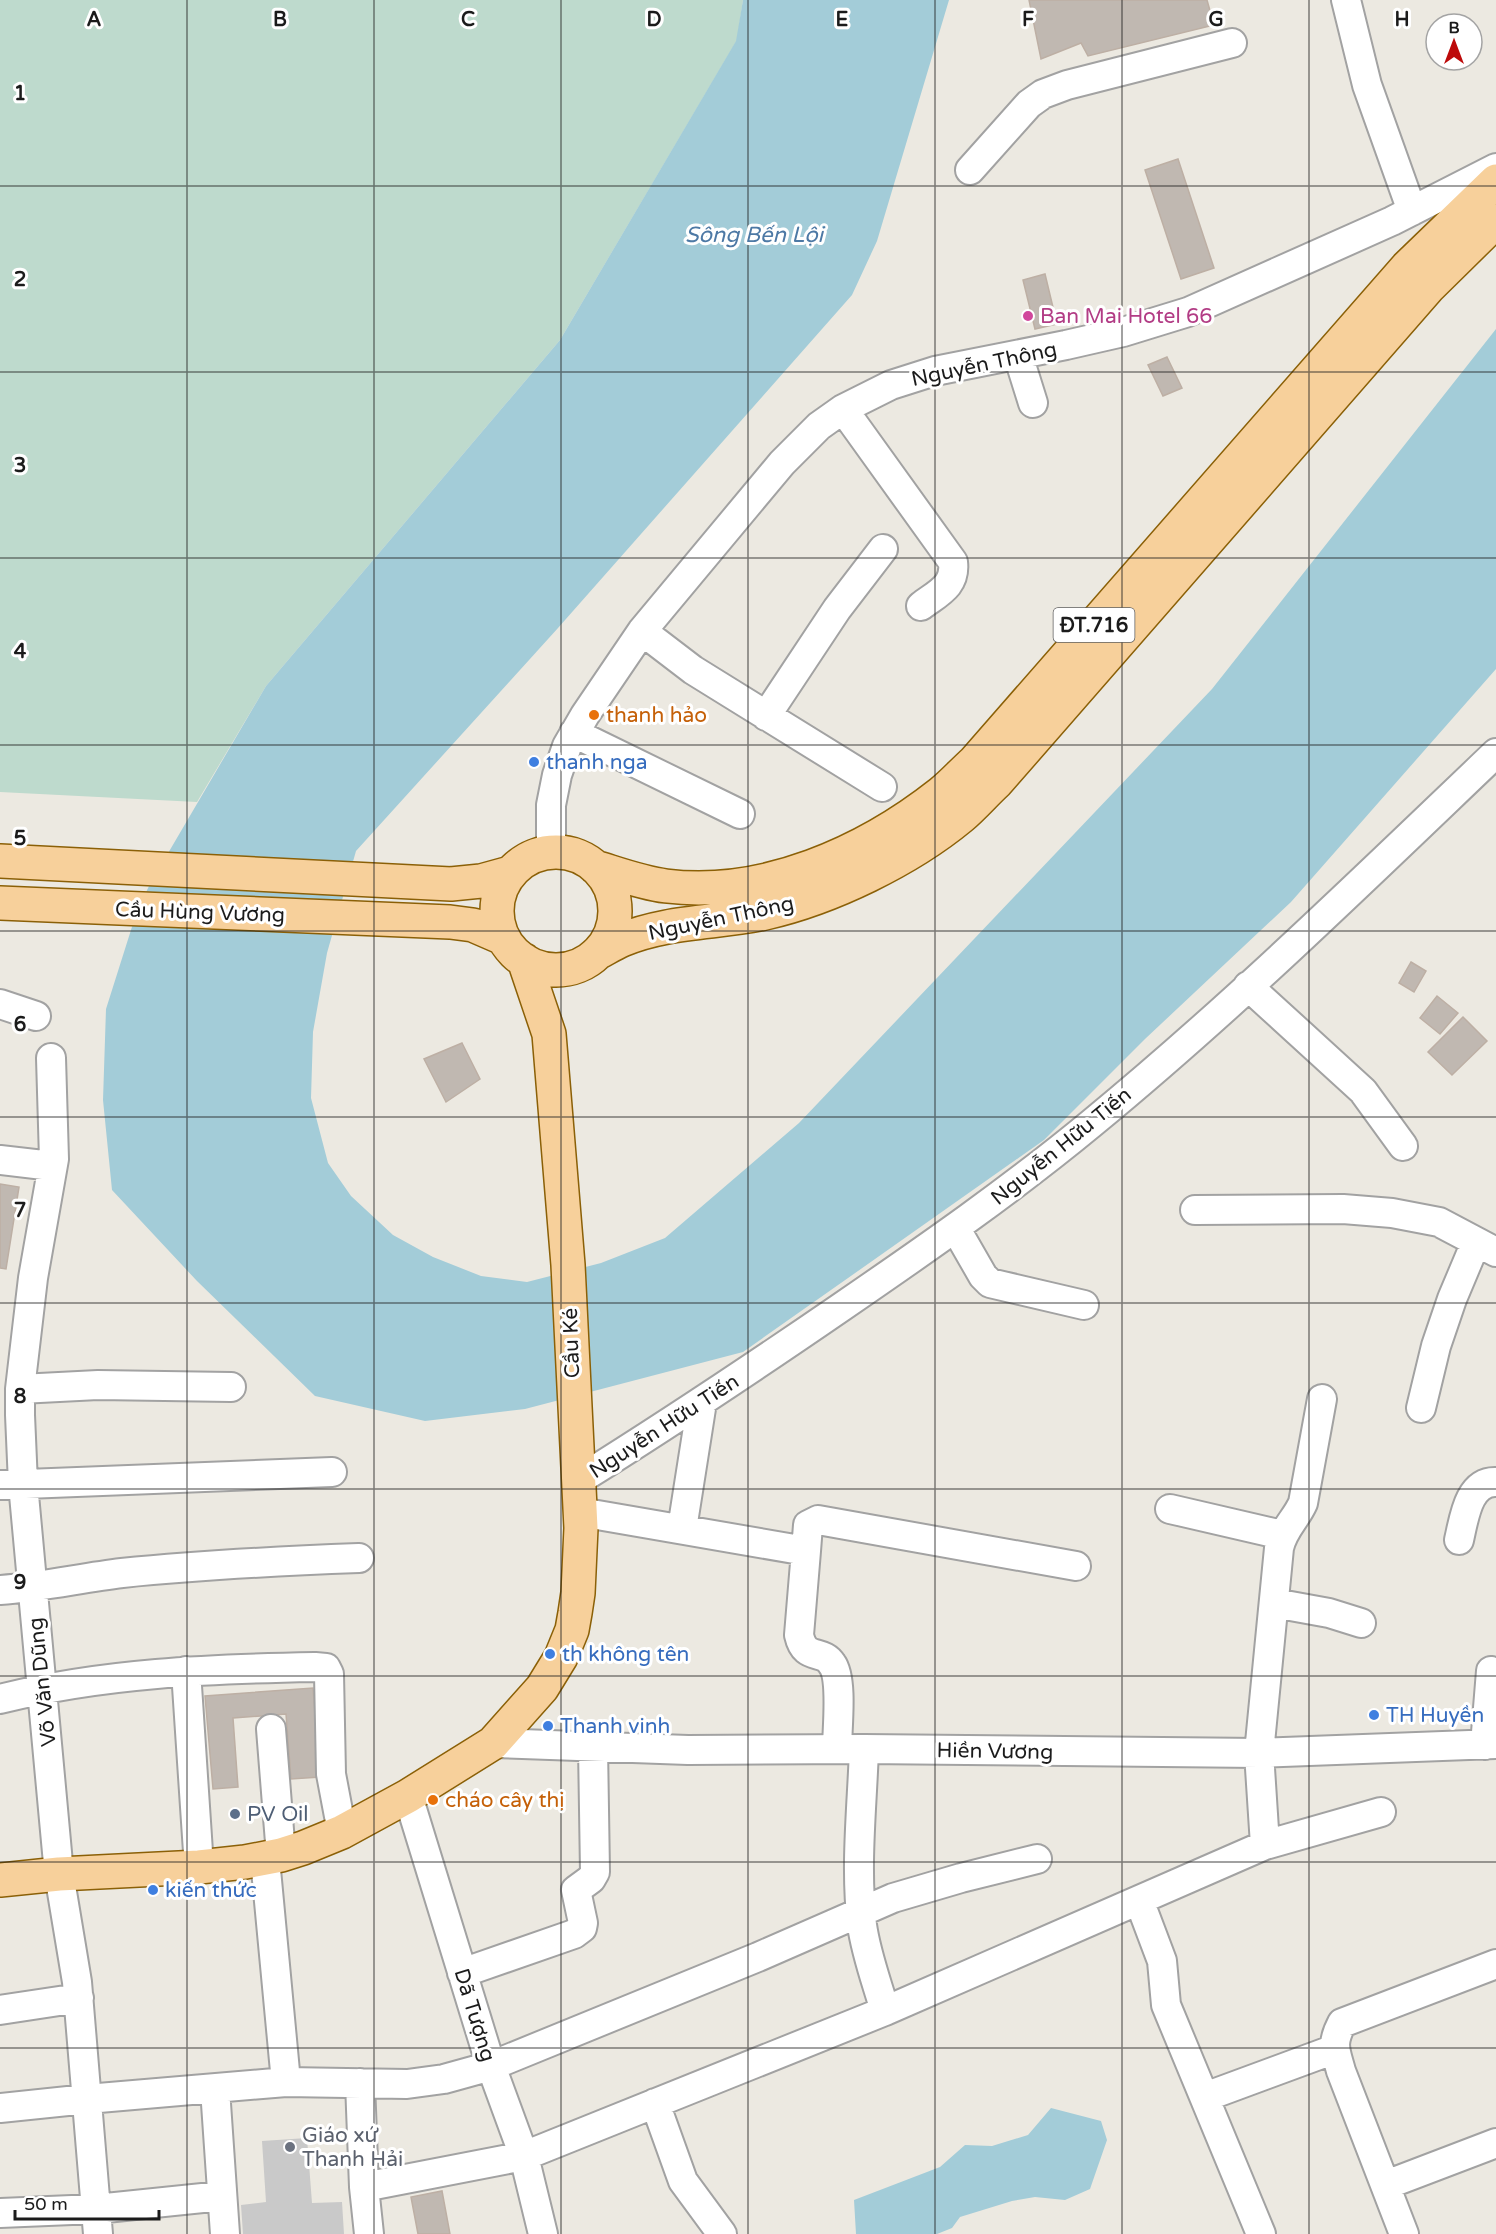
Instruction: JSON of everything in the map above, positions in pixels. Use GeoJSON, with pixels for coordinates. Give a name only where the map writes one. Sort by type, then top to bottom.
{"type":"FeatureCollection","features":[{"type":"Feature","properties":{"kind":"main road","name":"Nguyễn Thông"},"geometry":{"type":"LineString","coordinates":[[586,960],[623,939],[767,912],[808,900],[859,879],[914,851],[961,816],[997,782],[1434,262],[1496,181]]}},
{"type":"Feature","properties":{"kind":"main road","name":"Nguyễn Thông"},"geometry":{"type":"LineString","coordinates":[[595,867],[665,886],[703,888],[742,886],[788,875],[847,851],[898,823],[942,793],[974,762],[1434,262],[1496,221]]}},
{"type":"Feature","properties":{"kind":"main road"},"geometry":{"type":"LineString","coordinates":[[551,852],[567,853],[582,858],[595,867],[606,879],[615,909],[613,925],[607,940],[586,960],[549,1034],[513,949],[498,924],[496,904],[502,885],[510,873],[528,859],[551,852]]}},
{"type":"Feature","properties":{"kind":"main road","name":"Cầu Hùng Vương"},"geometry":{"type":"LineString","coordinates":[[0,861],[451,884],[481,881],[510,873]]}},
{"type":"Feature","properties":{"kind":"main road","name":"Cầu Hùng Vương"},"geometry":{"type":"LineString","coordinates":[[0,903],[450,922],[474,926],[513,949]]}},
{"type":"Feature","properties":{"kind":"main road"},"geometry":{"type":"LineString","coordinates":[[513,949],[537,967],[549,969],[586,960]]}},
{"type":"Feature","properties":{"kind":"main road","name":"Cầu Ké"},"geometry":{"type":"LineString","coordinates":[[0,1880],[59,1874],[199,1867],[273,1857],[342,1832],[408,1796],[493,1743],[542,1688],[561,1657],[572,1630],[578,1593],[580,1496],[568,1265],[549,1034]]}},
{"type":"Feature","properties":{"kind":"street"},"geometry":{"type":"LineString","coordinates":[[1346,0],[1402,216],[1434,262]]}},
{"type":"Feature","properties":{"kind":"street"},"geometry":{"type":"LineString","coordinates":[[970,170],[1029,104],[1043,94],[1067,85],[1232,43]]}},
{"type":"Feature","properties":{"kind":"street","name":"Nguyễn Thông"},"geometry":{"type":"LineString","coordinates":[[551,852],[551,805],[557,774],[574,733],[642,631],[782,463],[819,426],[843,409],[891,385],[935,371],[1018,356],[1123,332],[1188,312],[1402,216],[1496,168]]}},
{"type":"Feature","properties":{"kind":"street"},"geometry":{"type":"LineString","coordinates":[[1018,356],[1033,403]]}},
{"type":"Feature","properties":{"kind":"street"},"geometry":{"type":"LineString","coordinates":[[843,409],[953,562],[954,572],[951,583],[921,606]]}},
{"type":"Feature","properties":{"kind":"street"},"geometry":{"type":"LineString","coordinates":[[766,716],[837,609],[883,549]]}},
{"type":"Feature","properties":{"kind":"street"},"geometry":{"type":"LineString","coordinates":[[642,631],[693,669],[882,787]]}},
{"type":"Feature","properties":{"kind":"street"},"geometry":{"type":"LineString","coordinates":[[574,733],[740,814]]}},
{"type":"Feature","properties":{"kind":"street","name":"Nguyễn Hữu Tiến"},"geometry":{"type":"LineString","coordinates":[[580,1496],[702,1402],[956,1229],[1091,1124],[1184,1046],[1248,986],[1299,943],[1496,753]]}},
{"type":"Feature","properties":{"kind":"street"},"geometry":{"type":"LineString","coordinates":[[1248,986],[1363,1091],[1403,1146]]}},
{"type":"Feature","properties":{"kind":"street"},"geometry":{"type":"LineString","coordinates":[[0,1004],[36,1016]]}},
{"type":"Feature","properties":{"kind":"street","name":"Võ Văn Dũng"},"geometry":{"type":"LineString","coordinates":[[51,1058],[54,1148],[33,1278],[12,1484],[32,1587],[59,1874],[79,1998],[97,2222]]}},
{"type":"Feature","properties":{"kind":"street"},"geometry":{"type":"LineString","coordinates":[[0,1160],[52,1166]]}},
{"type":"Feature","properties":{"kind":"street"},"geometry":{"type":"LineString","coordinates":[[1195,1210],[1369,1210],[1427,1218],[1450,1227],[1486,1247],[1452,1299],[1436,1346],[1421,1408]]}},
{"type":"Feature","properties":{"kind":"street"},"geometry":{"type":"LineString","coordinates":[[956,1229],[982,1276],[990,1283],[1084,1305]]}},
{"type":"Feature","properties":{"kind":"street"},"geometry":{"type":"LineString","coordinates":[[20,1389],[99,1385],[231,1387]]}},
{"type":"Feature","properties":{"kind":"street"},"geometry":{"type":"LineString","coordinates":[[1265,1845],[1259,1753],[1281,1535],[1298,1516],[1303,1503],[1322,1399]]}},
{"type":"Feature","properties":{"kind":"street"},"geometry":{"type":"LineString","coordinates":[[682,1529],[702,1402]]}},
{"type":"Feature","properties":{"kind":"street"},"geometry":{"type":"LineString","coordinates":[[12,1484],[332,1472]]}},
{"type":"Feature","properties":{"kind":"street"},"geometry":{"type":"LineString","coordinates":[[1459,1540],[1466,1507],[1476,1490],[1488,1482],[1496,1482]]}},
{"type":"Feature","properties":{"kind":"street"},"geometry":{"type":"LineString","coordinates":[[580,1496],[682,1529],[806,1551]]}},
{"type":"Feature","properties":{"kind":"street"},"geometry":{"type":"LineString","coordinates":[[1170,1509],[1281,1535]]}},
{"type":"Feature","properties":{"kind":"street"},"geometry":{"type":"LineString","coordinates":[[885,2011],[863,1928],[851,1749],[835,1667],[830,1660],[807,1652],[801,1645],[799,1635],[808,1525],[818,1520],[1076,1566]]}},
{"type":"Feature","properties":{"kind":"street"},"geometry":{"type":"LineString","coordinates":[[0,1590],[143,1571],[359,1558]]}},
{"type":"Feature","properties":{"kind":"street"},"geometry":{"type":"LineString","coordinates":[[1274,1603],[1329,1613],[1361,1623]]}},
{"type":"Feature","properties":{"kind":"street"},"geometry":{"type":"LineString","coordinates":[[0,1699],[43,1688],[186,1671],[326,1668],[329,1674],[331,1774],[342,1832]]}},
{"type":"Feature","properties":{"kind":"street"},"geometry":{"type":"LineString","coordinates":[[186,1671],[199,1867]]}},
{"type":"Feature","properties":{"kind":"street"},"geometry":{"type":"LineString","coordinates":[[1490,1745],[1491,1671]]}},
{"type":"Feature","properties":{"kind":"street"},"geometry":{"type":"LineString","coordinates":[[271,1729],[273,1857],[286,2082]]}},
{"type":"Feature","properties":{"kind":"street","name":"Hiền Vương"},"geometry":{"type":"LineString","coordinates":[[493,1743],[688,1750],[851,1749],[1259,1753],[1490,1745]]}},
{"type":"Feature","properties":{"kind":"street"},"geometry":{"type":"LineString","coordinates":[[462,1973],[574,1934],[582,1928],[576,1890],[591,1880],[595,1872],[593,1747]]}},
{"type":"Feature","properties":{"kind":"street","name":"Dã Tượng"},"geometry":{"type":"LineString","coordinates":[[408,1796],[491,2066],[524,2156],[543,2234]]}},
{"type":"Feature","properties":{"kind":"street"},"geometry":{"type":"LineString","coordinates":[[364,2187],[524,2156],[885,2011],[1265,1845],[1382,1812]]}},
{"type":"Feature","properties":{"kind":"street"},"geometry":{"type":"LineString","coordinates":[[0,2108],[286,2082],[407,2084],[444,2079],[491,2066],[914,1892],[1037,1859]]}},
{"type":"Feature","properties":{"kind":"street"},"geometry":{"type":"LineString","coordinates":[[1139,1900],[1162,1961],[1166,2005],[1261,2234]]}},
{"type":"Feature","properties":{"kind":"street"},"geometry":{"type":"LineString","coordinates":[[1205,2097],[1496,1964]]}},
{"type":"Feature","properties":{"kind":"street"},"geometry":{"type":"LineString","coordinates":[[0,2010],[79,1998]]}},
{"type":"Feature","properties":{"kind":"street"},"geometry":{"type":"LineString","coordinates":[[1338,2036],[1341,2071],[1404,2234]]}},
{"type":"Feature","properties":{"kind":"street"},"geometry":{"type":"LineString","coordinates":[[360,2083],[364,2187],[369,2234]]}},
{"type":"Feature","properties":{"kind":"street"},"geometry":{"type":"LineString","coordinates":[[216,2089],[225,2234]]}},
{"type":"Feature","properties":{"kind":"street"},"geometry":{"type":"LineString","coordinates":[[655,2103],[683,2181],[722,2234]]}},
{"type":"Feature","properties":{"kind":"street"},"geometry":{"type":"LineString","coordinates":[[1386,2185],[1496,2143]]}},
{"type":"Feature","properties":{"kind":"street"},"geometry":{"type":"LineString","coordinates":[[0,2213],[97,2222],[222,2196]]}},
{"type":"Feature","properties":{"kind":"shaded area"},"geometry":{"type":"Polygon","coordinates":[[[307,2138],[312,2203],[342,2202],[344,2234],[243,2234],[241,2205],[266,2202],[262,2141],[307,2138]]]}},
{"type":"Feature","properties":{"kind":"green space"},"geometry":{"type":"Polygon","coordinates":[[[0,0],[743,0],[737,40],[560,340],[266,686],[197,802],[0,792],[0,0]]]}},
{"type":"Feature","properties":{"kind":"water","name":"Sông Bến Lội"},"geometry":{"type":"Polygon","coordinates":[[[743,0],[949,0],[877,241],[852,295],[558,628],[356,851],[327,953],[313,1032],[311,1098],[328,1163],[351,1196],[393,1235],[433,1257],[481,1276],[527,1282],[601,1263],[665,1238],[799,1123],[1212,689],[1496,329],[1496,669],[1291,902],[1145,1039],[1044,1140],[743,1352],[525,1409],[425,1421],[315,1396],[197,1281],[112,1190],[103,1100],[106,1009],[137,911],[150,884],[266,686],[560,340],[736,41],[743,0]]]}},
{"type":"Feature","properties":{"kind":"water"},"geometry":{"type":"Polygon","coordinates":[[[1051,2108],[1101,2121],[1107,2140],[1090,2189],[1065,2200],[1035,2197],[1012,2201],[960,2217],[952,2228],[937,2234],[856,2234],[854,2200],[940,2167],[965,2145],[992,2146],[1028,2135],[1051,2108]]]}},
{"type":"Feature","properties":{"kind":"building"},"geometry":{"type":"Polygon","coordinates":[[[1029,0],[1207,0],[1214,25],[1088,56],[1081,43],[1041,59],[1029,0]]]}},
{"type":"Feature","properties":{"kind":"building"},"geometry":{"type":"Polygon","coordinates":[[[1178,159],[1214,268],[1181,279],[1145,170],[1178,159]]]}},
{"type":"Feature","properties":{"kind":"building"},"geometry":{"type":"Polygon","coordinates":[[[1045,274],[1057,324],[1035,329],[1023,280],[1045,274]]]}},
{"type":"Feature","properties":{"kind":"building"},"geometry":{"type":"Polygon","coordinates":[[[1167,357],[1182,388],[1163,396],[1148,365],[1167,357]]]}},
{"type":"Feature","properties":{"kind":"building"},"geometry":{"type":"Polygon","coordinates":[[[1411,962],[1426,971],[1414,992],[1399,983],[1411,962]]]}},
{"type":"Feature","properties":{"kind":"building"},"geometry":{"type":"Polygon","coordinates":[[[1437,996],[1458,1013],[1440,1034],[1420,1018],[1437,996]]]}},
{"type":"Feature","properties":{"kind":"building"},"geometry":{"type":"Polygon","coordinates":[[[1463,1017],[1487,1041],[1452,1075],[1428,1052],[1463,1017]]]}},
{"type":"Feature","properties":{"kind":"building"},"geometry":{"type":"Polygon","coordinates":[[[462,1043],[480,1079],[446,1102],[424,1059],[462,1043]]]}},
{"type":"Feature","properties":{"kind":"building"},"geometry":{"type":"Polygon","coordinates":[[[0,1184],[19,1187],[6,1269],[0,1268],[0,1184]]]}},
{"type":"Feature","properties":{"kind":"building"},"geometry":{"type":"Polygon","coordinates":[[[313,1688],[320,1777],[291,1779],[286,1714],[233,1718],[238,1787],[213,1789],[205,1696],[313,1688]]]}},
{"type":"Feature","properties":{"kind":"building"},"geometry":{"type":"Polygon","coordinates":[[[442,2191],[450,2234],[418,2234],[411,2197],[442,2191]]]}},
{"type":"Feature","properties":{"kind":"place","name":"Ban Mai Hotel 66"},"geometry":{"type":"Point","coordinates":[1028,316]}},
{"type":"Feature","properties":{"kind":"place","name":"thanh hảo"},"geometry":{"type":"Point","coordinates":[594,715]}},
{"type":"Feature","properties":{"kind":"place","name":"thanh nga"},"geometry":{"type":"Point","coordinates":[534,762]}},
{"type":"Feature","properties":{"kind":"place","name":"th không tên"},"geometry":{"type":"Point","coordinates":[550,1654]}},
{"type":"Feature","properties":{"kind":"place","name":"TH Huyền"},"geometry":{"type":"Point","coordinates":[1374,1715]}},
{"type":"Feature","properties":{"kind":"place","name":"Thanh vinh"},"geometry":{"type":"Point","coordinates":[548,1726]}},
{"type":"Feature","properties":{"kind":"place","name":"cháo cây thị"},"geometry":{"type":"Point","coordinates":[433,1800]}},
{"type":"Feature","properties":{"kind":"place","name":"PV Oil"},"geometry":{"type":"Point","coordinates":[235,1814]}},
{"type":"Feature","properties":{"kind":"place","name":"kiến thức"},"geometry":{"type":"Point","coordinates":[153,1890]}},
{"type":"Feature","properties":{"kind":"place","name":"Giáo xứ Thanh Hải"},"geometry":{"type":"Point","coordinates":[290,2147]}}]}
